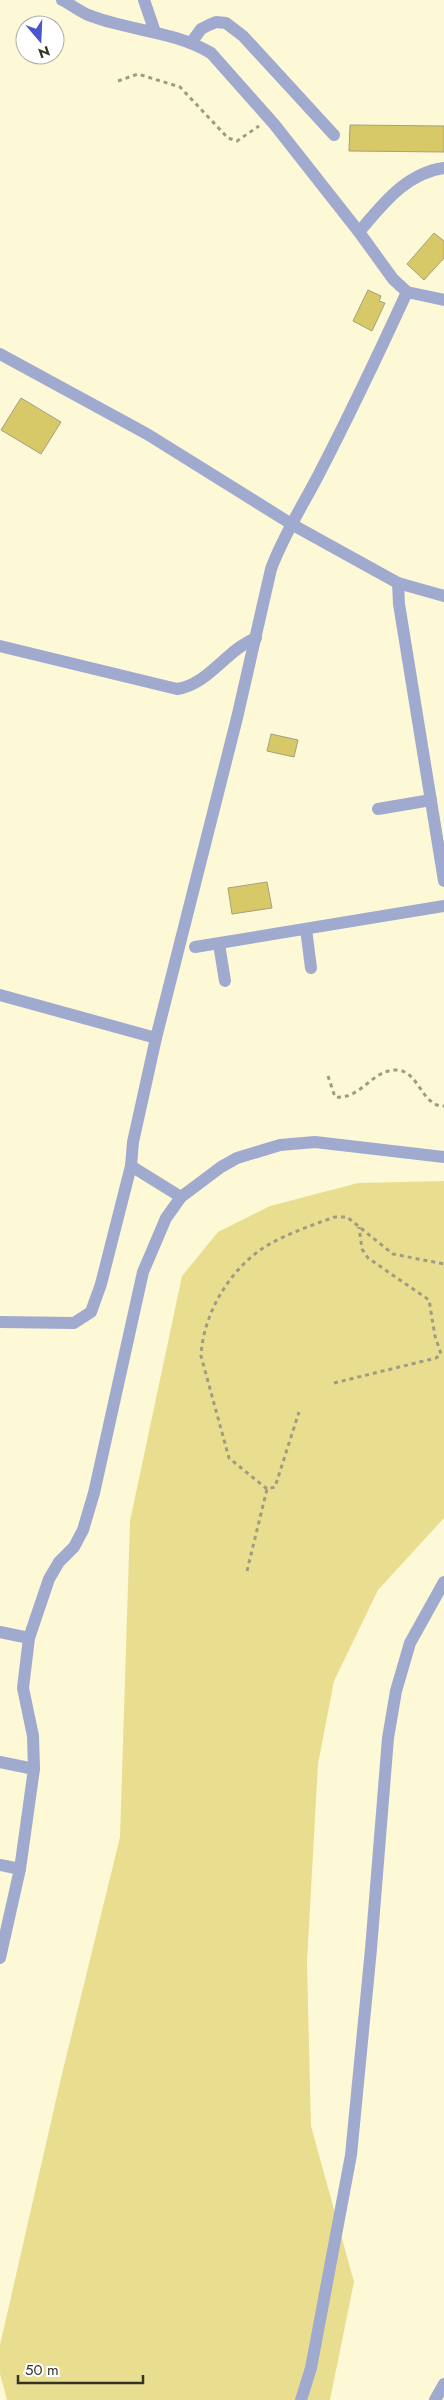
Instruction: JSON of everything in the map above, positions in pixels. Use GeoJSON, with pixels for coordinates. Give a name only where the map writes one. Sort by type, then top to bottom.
{"type":"FeatureCollection","features":[{"type":"Feature","properties":{"kind":"street"},"geometry":{"type":"LineString","coordinates":[[62,0],[86,14],[155,32],[211,53],[269,118],[359,232],[393,279],[408,292],[444,300]]}},
{"type":"Feature","properties":{"kind":"street"},"geometry":{"type":"LineString","coordinates":[[144,0],[155,32]]}},
{"type":"Feature","properties":{"kind":"street"},"geometry":{"type":"LineString","coordinates":[[191,44],[201,30],[216,22],[226,22],[244,36],[334,135]]}},
{"type":"Feature","properties":{"kind":"street"},"geometry":{"type":"LineString","coordinates":[[359,232],[405,184],[436,169],[444,168]]}},
{"type":"Feature","properties":{"kind":"street"},"geometry":{"type":"LineString","coordinates":[[0,1322],[74,1323],[91,1312],[101,1284],[131,1166],[133,1142],[156,1038],[256,638],[271,569],[278,550],[362,390],[408,292]]}},
{"type":"Feature","properties":{"kind":"street"},"geometry":{"type":"LineString","coordinates":[[0,354],[147,434],[293,524],[398,583],[444,596]]}},
{"type":"Feature","properties":{"kind":"street"},"geometry":{"type":"LineString","coordinates":[[398,583],[399,604],[444,881]]}},
{"type":"Feature","properties":{"kind":"street"},"geometry":{"type":"LineString","coordinates":[[0,646],[177,689],[196,684],[244,643],[256,638]]}},
{"type":"Feature","properties":{"kind":"street"},"geometry":{"type":"LineString","coordinates":[[378,809],[431,800]]}},
{"type":"Feature","properties":{"kind":"street"},"geometry":{"type":"LineString","coordinates":[[195,948],[444,906]]}},
{"type":"Feature","properties":{"kind":"street"},"geometry":{"type":"LineString","coordinates":[[306,929],[311,968]]}},
{"type":"Feature","properties":{"kind":"street"},"geometry":{"type":"LineString","coordinates":[[219,944],[225,981]]}},
{"type":"Feature","properties":{"kind":"street"},"geometry":{"type":"LineString","coordinates":[[0,995],[156,1038]]}},
{"type":"Feature","properties":{"kind":"street"},"geometry":{"type":"LineString","coordinates":[[0,1958],[20,1869],[34,1769],[33,1736],[23,1688],[29,1638],[49,1579],[59,1562],[74,1547],[83,1530],[101,1460],[143,1272],[166,1218],[181,1197],[237,1158],[280,1145],[315,1142],[444,1157]]}},
{"type":"Feature","properties":{"kind":"street"},"geometry":{"type":"LineString","coordinates":[[131,1166],[181,1197]]}},
{"type":"Feature","properties":{"kind":"street"},"geometry":{"type":"LineString","coordinates":[[301,2400],[311,2368],[351,2156],[371,1950],[388,1738],[396,1691],[410,1643],[444,1582]]}},
{"type":"Feature","properties":{"kind":"street"},"geometry":{"type":"LineString","coordinates":[[0,1632],[29,1638]]}},
{"type":"Feature","properties":{"kind":"street"},"geometry":{"type":"LineString","coordinates":[[0,1762],[34,1769]]}},
{"type":"Feature","properties":{"kind":"street"},"geometry":{"type":"LineString","coordinates":[[0,1864],[20,1869]]}},
{"type":"Feature","properties":{"kind":"street"},"geometry":{"type":"LineString","coordinates":[[435,2400],[444,2384]]}},
{"type":"Feature","properties":{"kind":"path"},"geometry":{"type":"LineString","coordinates":[[118,81],[138,74],[180,87],[228,138],[237,141],[269,118]]}},
{"type":"Feature","properties":{"kind":"path"},"geometry":{"type":"LineString","coordinates":[[328,1076],[335,1098],[342,1098],[357,1092],[383,1073],[395,1069],[404,1071],[432,1103],[444,1106]]}},
{"type":"Feature","properties":{"kind":"path"},"geometry":{"type":"LineString","coordinates":[[267,1489],[229,1458],[200,1356],[201,1344],[211,1309],[236,1273],[267,1246],[335,1217],[347,1217],[393,1254],[444,1264]]}},
{"type":"Feature","properties":{"kind":"path"},"geometry":{"type":"LineString","coordinates":[[334,1383],[436,1358],[441,1354],[435,1336],[429,1300],[368,1258],[362,1249],[359,1226]]}},
{"type":"Feature","properties":{"kind":"path"},"geometry":{"type":"LineString","coordinates":[[267,1489],[275,1487],[300,1412]]}},
{"type":"Feature","properties":{"kind":"path"},"geometry":{"type":"LineString","coordinates":[[247,1571],[267,1489]]}},
{"type":"Feature","properties":{"kind":"shaded area"},"geometry":{"type":"Polygon","coordinates":[[[444,1181],[444,1518],[378,1590],[334,1681],[318,1764],[307,1962],[311,2126],[354,2282],[330,2400],[7,2400],[0,2374],[0,2345],[61,2078],[120,1837],[130,1521],[182,1276],[218,1232],[270,1206],[358,1183],[444,1181]]]}},
{"type":"Feature","properties":{"kind":"building"},"geometry":{"type":"Polygon","coordinates":[[[350,125],[444,126],[444,152],[349,151],[350,125]]]}},
{"type":"Feature","properties":{"kind":"building"},"geometry":{"type":"Polygon","coordinates":[[[434,233],[444,241],[444,258],[424,280],[407,264],[434,233]]]}},
{"type":"Feature","properties":{"kind":"building"},"geometry":{"type":"Polygon","coordinates":[[[368,290],[381,296],[379,301],[385,303],[372,331],[353,321],[368,290]]]}},
{"type":"Feature","properties":{"kind":"building"},"geometry":{"type":"Polygon","coordinates":[[[21,398],[61,422],[41,454],[1,430],[21,398]]]}},
{"type":"Feature","properties":{"kind":"building"},"geometry":{"type":"Polygon","coordinates":[[[271,734],[298,740],[294,757],[267,751],[271,734]]]}},
{"type":"Feature","properties":{"kind":"building"},"geometry":{"type":"Polygon","coordinates":[[[267,882],[272,908],[232,914],[228,888],[267,882]]]}}]}
